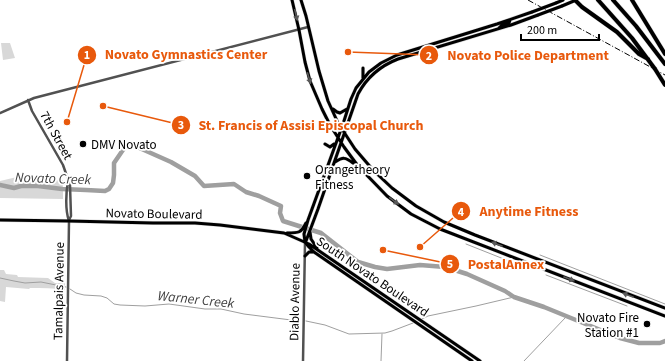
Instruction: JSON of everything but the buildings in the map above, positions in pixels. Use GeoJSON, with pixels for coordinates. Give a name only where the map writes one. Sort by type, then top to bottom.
{"type":"FeatureCollection","features":[{"type":"Feature","properties":{"kind":"highway"},"geometry":{"type":"LineString","coordinates":[[575,0],[582,7],[617,32],[639,54],[648,59]]}},
{"type":"Feature","properties":{"kind":"highway"},"geometry":{"type":"LineString","coordinates":[[598,0],[623,27],[648,59],[665,85]]}},
{"type":"Feature","properties":{"kind":"highway"},"geometry":{"type":"LineString","coordinates":[[613,0],[636,26],[665,64]]}},
{"type":"Feature","properties":{"kind":"highway"},"geometry":{"type":"LineString","coordinates":[[632,0],[665,54]]}},
{"type":"Feature","properties":{"kind":"main road"},"geometry":{"type":"LineString","coordinates":[[292,0],[310,82],[322,109],[341,142],[358,166]]}},
{"type":"Feature","properties":{"kind":"main road"},"geometry":{"type":"LineString","coordinates":[[301,0],[323,85],[330,106],[344,133],[370,167],[374,177],[387,196],[411,214],[440,229],[665,316]]}},
{"type":"Feature","properties":{"kind":"main road"},"geometry":{"type":"LineString","coordinates":[[362,79],[381,63],[397,55],[510,20],[563,0]]}},
{"type":"Feature","properties":{"kind":"main road","name":"Diablo Avenue"},"geometry":{"type":"LineString","coordinates":[[307,231],[312,225],[318,209],[358,94],[372,75],[386,64],[398,59],[497,29],[575,0]]}},
{"type":"Feature","properties":{"kind":"main road"},"geometry":{"type":"LineString","coordinates":[[497,29],[502,25],[509,23],[510,20]]}},
{"type":"Feature","properties":{"kind":"main road"},"geometry":{"type":"LineString","coordinates":[[362,79],[363,68]]}},
{"type":"Feature","properties":{"kind":"main road"},"geometry":{"type":"LineString","coordinates":[[369,72],[372,75]]}},
{"type":"Feature","properties":{"kind":"main road","name":"Diablo Avenue"},"geometry":{"type":"LineString","coordinates":[[305,242],[308,220],[325,171],[353,93],[362,79]]}},
{"type":"Feature","properties":{"kind":"main road"},"geometry":{"type":"LineString","coordinates":[[330,106],[340,113],[348,108]]}},
{"type":"Feature","properties":{"kind":"main road"},"geometry":{"type":"LineString","coordinates":[[325,144],[330,147],[336,142]]}},
{"type":"Feature","properties":{"kind":"main road"},"geometry":{"type":"LineString","coordinates":[[334,162],[341,158],[345,158],[392,188],[416,206],[444,222],[665,308]]}},
{"type":"Feature","properties":{"kind":"main road"},"geometry":{"type":"LineString","coordinates":[[325,171],[331,173]]}},
{"type":"Feature","properties":{"kind":"main road"},"geometry":{"type":"LineString","coordinates":[[316,200],[316,207],[318,209]]}},
{"type":"Feature","properties":{"kind":"main road","name":"Novato Boulevard"},"geometry":{"type":"LineString","coordinates":[[0,220],[195,223],[284,233],[305,242]]}},
{"type":"Feature","properties":{"kind":"main road"},"geometry":{"type":"LineString","coordinates":[[284,233],[307,231],[314,244],[322,252]]}},
{"type":"Feature","properties":{"kind":"main road","name":"South Novato Boulevard"},"geometry":{"type":"LineString","coordinates":[[305,242],[314,252],[472,361]]}},
{"type":"Feature","properties":{"kind":"main road","name":"South Novato Boulevard"},"geometry":{"type":"LineString","coordinates":[[305,242],[322,252],[480,361]]}},
{"type":"Feature","properties":{"kind":"main road"},"geometry":{"type":"LineString","coordinates":[[305,256],[309,252],[314,252]]}},
{"type":"Feature","properties":{"kind":"street"},"geometry":{"type":"LineString","coordinates":[[0,113],[28,100],[308,27]]}},
{"type":"Feature","properties":{"kind":"street","name":"7th Street"},"geometry":{"type":"LineString","coordinates":[[28,100],[32,111],[60,160],[68,181],[69,195],[67,212],[69,221]]}},
{"type":"Feature","properties":{"kind":"street","name":"Tamalpais Avenue"},"geometry":{"type":"LineString","coordinates":[[67,361],[69,221]]}},
{"type":"Feature","properties":{"kind":"street","name":"Diablo Avenue"},"geometry":{"type":"LineString","coordinates":[[303,361],[305,242]]}},
{"type":"Feature","properties":{"kind":"shaded area"},"geometry":{"type":"Polygon","coordinates":[[[1,43],[10,43],[15,58],[3,60],[1,43]]]}},
{"type":"Feature","properties":{"kind":"shaded area"},"geometry":{"type":"Polygon","coordinates":[[[17,177],[40,178],[49,181],[63,180],[63,199],[0,198],[0,181],[17,177]]]}},
{"type":"Feature","properties":{"kind":"shaded area"},"geometry":{"type":"Polygon","coordinates":[[[0,270],[4,270],[6,274],[17,275],[18,277],[48,278],[55,283],[65,283],[65,290],[6,287],[5,302],[0,301],[0,270]]]}},
{"type":"Feature","properties":{"kind":"waterway","name":"Novato Creek"},"geometry":{"type":"LineString","coordinates":[[0,185],[14,188],[21,186],[38,186],[62,189],[105,191],[109,189],[113,183],[114,163],[127,144],[171,162],[195,176],[204,186],[234,184],[246,192],[281,206],[280,213],[283,221],[321,233],[358,262],[387,269],[420,265],[445,267],[467,274],[505,291],[514,297],[544,307],[620,338],[639,343],[660,343],[665,341]]}},
{"type":"Feature","properties":{"kind":"waterway"},"geometry":{"type":"LineString","coordinates":[[466,244],[524,267]]}},
{"type":"Feature","properties":{"kind":"waterway"},"geometry":{"type":"LineString","coordinates":[[540,255],[665,304]]}},
{"type":"Feature","properties":{"kind":"waterway"},"geometry":{"type":"LineString","coordinates":[[546,275],[627,306]]}},
{"type":"Feature","properties":{"kind":"waterway","name":"Warner Creek"},"geometry":{"type":"LineString","coordinates":[[0,278],[25,283],[41,282],[66,287]]}},
{"type":"Feature","properties":{"kind":"waterway","name":"Warner Creek"},"geometry":{"type":"LineString","coordinates":[[70,289],[76,293],[84,295],[101,296],[107,298],[114,304],[120,305],[145,306],[169,304],[205,309],[221,309],[244,314],[299,321]]}},
{"type":"Feature","properties":{"kind":"waterway","name":"Warner Creek"},"geometry":{"type":"LineString","coordinates":[[422,319],[428,316],[514,297]]}},
{"type":"Feature","properties":{"kind":"waterway"},"geometry":{"type":"LineString","coordinates":[[524,361],[566,317]]}},
{"type":"Feature","properties":{"kind":"waterway","name":"Warner Creek"},"geometry":{"type":"LineString","coordinates":[[306,321],[325,325],[349,334],[385,333],[413,323]]}},
{"type":"Feature","properties":{"kind":"waterway"},"geometry":{"type":"LineString","coordinates":[[381,361],[382,334]]}},
{"type":"Feature","properties":{"kind":"railway"},"geometry":{"type":"LineString","coordinates":[[528,0],[665,75]]}},
{"type":"Feature","properties":{"kind":"place","name":"Novato Police Department"},"geometry":{"type":"Point","coordinates":[348,52]}},
{"type":"Feature","properties":{"kind":"place","name":"St. Francis of Assisi Episcopal Church"},"geometry":{"type":"Point","coordinates":[103,106]}},
{"type":"Feature","properties":{"kind":"place","name":"Novato Gymnastics Center"},"geometry":{"type":"Point","coordinates":[67,122]}},
{"type":"Feature","properties":{"kind":"place","name":"DMV Novato"},"geometry":{"type":"Point","coordinates":[83,144]}},
{"type":"Feature","properties":{"kind":"place","name":"Orangetheory Fitness"},"geometry":{"type":"Point","coordinates":[307,176]}},
{"type":"Feature","properties":{"kind":"place","name":"Anytime Fitness"},"geometry":{"type":"Point","coordinates":[420,247]}},
{"type":"Feature","properties":{"kind":"place","name":"PostalAnnex"},"geometry":{"type":"Point","coordinates":[383,250]}},
{"type":"Feature","properties":{"kind":"place","name":"Novato Fire Station #1"},"geometry":{"type":"Point","coordinates":[647,324]}}]}
